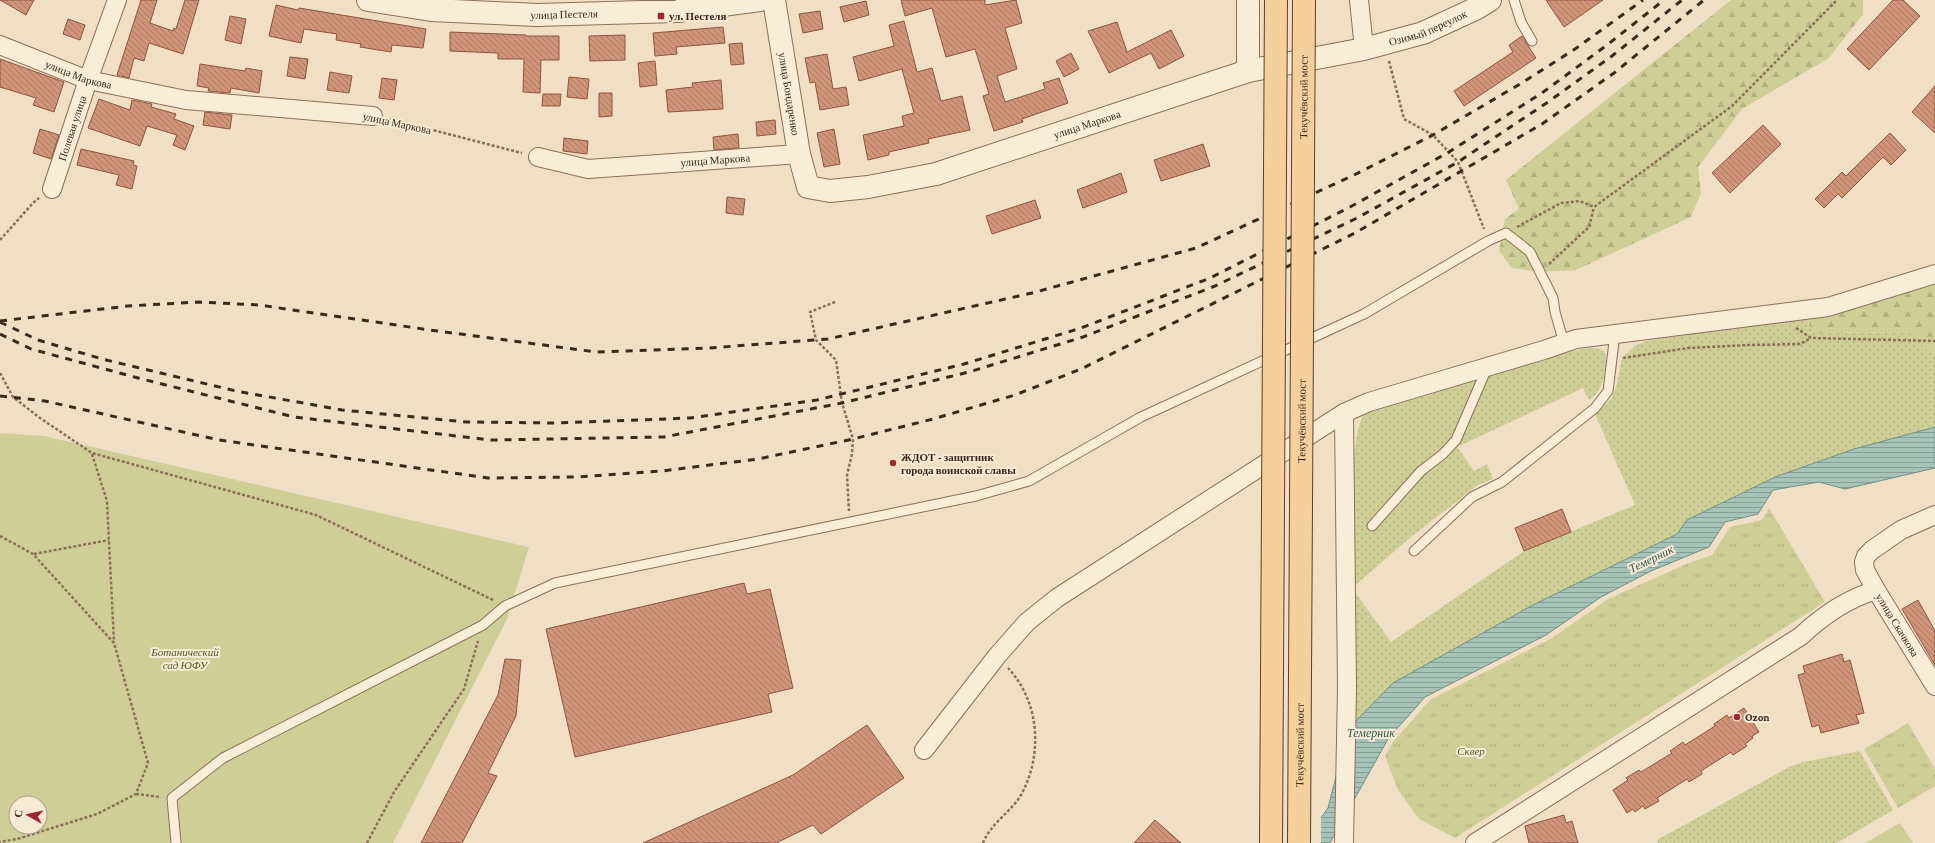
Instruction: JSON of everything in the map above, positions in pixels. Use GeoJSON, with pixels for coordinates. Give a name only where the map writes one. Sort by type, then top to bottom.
{"type":"FeatureCollection","features":[{"type":"Feature","properties":{"kind":"main road"},"geometry":{"type":"LineString","coordinates":[[1271,843],[1276,0]]}},
{"type":"Feature","properties":{"kind":"main road","name":"Текучёвский мост"},"geometry":{"type":"LineString","coordinates":[[1299,843],[1304,0]]}},
{"type":"Feature","properties":{"kind":"street","name":"Полевая улица"},"geometry":{"type":"LineString","coordinates":[[52,189],[88,80],[117,0]]}},
{"type":"Feature","properties":{"kind":"street","name":"улица Пестеля"},"geometry":{"type":"LineString","coordinates":[[368,0],[431,10],[537,15],[677,10],[760,0]]}},
{"type":"Feature","properties":{"kind":"street","name":"улица Бондаренко"},"geometry":{"type":"LineString","coordinates":[[774,0],[799,154],[808,187]]}},
{"type":"Feature","properties":{"kind":"street"},"geometry":{"type":"LineString","coordinates":[[1248,0],[1248,71]]}},
{"type":"Feature","properties":{"kind":"street"},"geometry":{"type":"LineString","coordinates":[[1359,0],[1374,46]]}},
{"type":"Feature","properties":{"kind":"street","name":"Озимый переулок"},"geometry":{"type":"LineString","coordinates":[[1374,46],[1423,33],[1477,8],[1490,0]]}},
{"type":"Feature","properties":{"kind":"street","name":"улица Маркова"},"geometry":{"type":"LineString","coordinates":[[0,45],[88,80],[186,100],[374,116]]}},
{"type":"Feature","properties":{"kind":"street","name":"улица Маркова"},"geometry":{"type":"LineString","coordinates":[[808,187],[830,191],[868,187],[936,174],[1248,71],[1374,46]]}},
{"type":"Feature","properties":{"kind":"street","name":"улица Маркова"},"geometry":{"type":"LineString","coordinates":[[538,157],[588,169],[799,154]]}},
{"type":"Feature","properties":{"kind":"street"},"geometry":{"type":"LineString","coordinates":[[924,750],[997,656],[1027,622],[1057,598],[1344,413],[1370,402],[1487,368],[1576,339],[1828,307],[1935,274]]}},
{"type":"Feature","properties":{"kind":"street"},"geometry":{"type":"LineString","coordinates":[[1344,413],[1347,688],[1344,843]]}},
{"type":"Feature","properties":{"kind":"street","name":"улица Скачкова"},"geometry":{"type":"LineString","coordinates":[[1935,515],[1901,530],[1872,550],[1866,556],[1864,562],[1865,570],[1876,590],[1935,686]]}},
{"type":"Feature","properties":{"kind":"street"},"geometry":{"type":"LineString","coordinates":[[1475,843],[1801,636],[1817,620],[1836,608],[1876,590]]}},
{"type":"Feature","properties":{"kind":"lane"},"geometry":{"type":"LineString","coordinates":[[1514,0],[1521,22],[1532,41]]}},
{"type":"Feature","properties":{"kind":"lane"},"geometry":{"type":"LineString","coordinates":[[176,843],[172,798],[223,758],[483,625],[504,606],[555,583],[976,496],[1029,481],[1141,417],[1364,314],[1488,241],[1506,234],[1530,252],[1553,298],[1555,312],[1564,343]]}},
{"type":"Feature","properties":{"kind":"lane"},"geometry":{"type":"LineString","coordinates":[[1414,551],[1472,497],[1502,482],[1595,408],[1608,391],[1615,334]]}},
{"type":"Feature","properties":{"kind":"lane"},"geometry":{"type":"LineString","coordinates":[[1372,526],[1421,471],[1456,440],[1487,368]]}},
{"type":"Feature","properties":{"kind":"path"},"geometry":{"type":"LineString","coordinates":[[1540,272],[1589,227],[1594,207],[1732,106],[1837,0]]}},
{"type":"Feature","properties":{"kind":"path"},"geometry":{"type":"LineString","coordinates":[[1374,46],[1404,119],[1433,135],[1458,162],[1476,206],[1488,241]]}},
{"type":"Feature","properties":{"kind":"path","name":"улица Маркова"},"geometry":{"type":"LineString","coordinates":[[374,116],[538,157]]}},
{"type":"Feature","properties":{"kind":"path"},"geometry":{"type":"LineString","coordinates":[[0,240],[33,203],[52,189]]}},
{"type":"Feature","properties":{"kind":"path"},"geometry":{"type":"LineString","coordinates":[[1506,234],[1561,203],[1580,201],[1594,207]]}},
{"type":"Feature","properties":{"kind":"path"},"geometry":{"type":"LineString","coordinates":[[835,302],[810,312],[816,340],[836,360],[842,404],[853,439],[852,454],[847,475],[849,522]]}},
{"type":"Feature","properties":{"kind":"path"},"geometry":{"type":"LineString","coordinates":[[1776,314],[1811,338]]}},
{"type":"Feature","properties":{"kind":"path"},"geometry":{"type":"LineString","coordinates":[[1613,359],[1688,348],[1800,344],[1811,338],[1935,341]]}},
{"type":"Feature","properties":{"kind":"path"},"geometry":{"type":"LineString","coordinates":[[0,373],[13,397],[40,418],[92,453],[316,515],[504,606]]}},
{"type":"Feature","properties":{"kind":"path"},"geometry":{"type":"LineString","coordinates":[[92,453],[107,501],[114,643],[148,763],[136,794]]}},
{"type":"Feature","properties":{"kind":"path"},"geometry":{"type":"LineString","coordinates":[[0,536],[33,554],[114,643]]}},
{"type":"Feature","properties":{"kind":"path"},"geometry":{"type":"LineString","coordinates":[[33,554],[109,540]]}},
{"type":"Feature","properties":{"kind":"path"},"geometry":{"type":"LineString","coordinates":[[367,843],[394,792],[464,689],[483,625]]}},
{"type":"Feature","properties":{"kind":"path"},"geometry":{"type":"LineString","coordinates":[[983,843],[999,820],[1021,795],[1033,766],[1036,737],[1032,711],[1025,690],[1014,674],[997,656]]}},
{"type":"Feature","properties":{"kind":"path"},"geometry":{"type":"LineString","coordinates":[[0,842],[17,839],[97,814],[136,794],[172,798]]}},
{"type":"Feature","properties":{"kind":"green space"},"geometry":{"type":"Polygon","coordinates":[[[1731,0],[1863,0],[1863,14],[1829,58],[1742,109],[1698,167],[1701,193],[1691,217],[1576,270],[1540,272],[1512,268],[1499,251],[1505,219],[1519,209],[1506,180],[1731,0]]]}},
{"type":"Feature","properties":{"kind":"green space"},"geometry":{"type":"Polygon","coordinates":[[[1935,278],[1935,353],[1925,349],[1910,332],[1815,333],[1810,329],[1808,318],[1935,278]]]}},
{"type":"Feature","properties":{"kind":"green space"},"geometry":{"type":"Polygon","coordinates":[[[1809,315],[1808,324],[1815,333],[1910,332],[1925,349],[1935,353],[1935,427],[1854,449],[1775,477],[1688,520],[1677,534],[1531,606],[1393,683],[1355,722],[1351,560],[1352,510],[1354,466],[1358,432],[1364,415],[1396,403],[1536,359],[1588,348],[1596,348],[1604,351],[1606,365],[1602,382],[1595,395],[1589,400],[1583,388],[1457,447],[1474,471],[1487,464],[1493,479],[1478,485],[1411,537],[1352,588],[1391,642],[1524,551],[1635,505],[1595,414],[1612,398],[1617,384],[1622,358],[1636,345],[1650,340],[1809,315]]]}},
{"type":"Feature","properties":{"kind":"green space","name":"Ботанический сад ЮФУ"},"geometry":{"type":"Polygon","coordinates":[[[0,433],[44,436],[529,547],[507,619],[393,843],[0,843],[0,433]]]}},
{"type":"Feature","properties":{"kind":"green space","name":"Сквер"},"geometry":{"type":"Polygon","coordinates":[[[1769,508],[1825,602],[1455,838],[1419,819],[1398,790],[1385,756],[1393,742],[1430,700],[1552,638],[1608,599],[1686,564],[1712,555],[1730,527],[1762,520],[1769,508]]]}},
{"type":"Feature","properties":{"kind":"green space"},"geometry":{"type":"Polygon","coordinates":[[[1908,723],[1935,769],[1935,786],[1898,808],[1864,749],[1908,723]]]}},
{"type":"Feature","properties":{"kind":"green space"},"geometry":{"type":"Polygon","coordinates":[[[1860,751],[1893,810],[1837,843],[1658,843],[1657,840],[1789,767],[1803,762],[1860,751]]]}},
{"type":"Feature","properties":{"kind":"green space"},"geometry":{"type":"Polygon","coordinates":[[[1900,823],[1913,843],[1865,843],[1900,823]]]}},
{"type":"Feature","properties":{"kind":"water","name":"Темерник"},"geometry":{"type":"Polygon","coordinates":[[[1935,427],[1935,468],[1845,489],[1819,482],[1773,490],[1758,514],[1725,522],[1709,547],[1651,571],[1601,597],[1546,635],[1425,697],[1388,739],[1330,843],[1303,843],[1328,808],[1337,773],[1355,722],[1393,683],[1531,606],[1677,534],[1687,520],[1775,477],[1854,449],[1935,427]]]}},
{"type":"Feature","properties":{"kind":"pier"},"geometry":{"type":"Polygon","coordinates":[[[1321,815],[1321,843],[1301,843],[1302,842],[1321,815]]]}},
{"type":"Feature","properties":{"kind":"building"},"geometry":{"type":"Polygon","coordinates":[[[0,0],[34,0],[26,15],[0,0]]]}},
{"type":"Feature","properties":{"kind":"building"},"geometry":{"type":"Polygon","coordinates":[[[141,0],[157,0],[150,23],[173,31],[174,28],[176,29],[185,0],[199,0],[183,54],[149,43],[144,61],[134,58],[129,78],[117,75],[141,0]]]}},
{"type":"Feature","properties":{"kind":"building"},"geometry":{"type":"Polygon","coordinates":[[[901,0],[985,0],[985,5],[1016,0],[1022,23],[1005,28],[1017,69],[997,76],[1005,102],[1045,89],[1043,83],[1059,78],[1068,103],[1022,119],[1023,122],[994,131],[983,96],[989,94],[975,49],[946,57],[932,8],[905,16],[901,0]]]}},
{"type":"Feature","properties":{"kind":"building"},"geometry":{"type":"Polygon","coordinates":[[[1546,0],[1603,0],[1564,27],[1546,0]]]}},
{"type":"Feature","properties":{"kind":"building"},"geometry":{"type":"Polygon","coordinates":[[[1893,0],[1903,0],[1920,16],[1869,70],[1847,49],[1893,0]]]}},
{"type":"Feature","properties":{"kind":"building"},"geometry":{"type":"Polygon","coordinates":[[[866,1],[869,15],[844,22],[840,7],[866,1]]]}},
{"type":"Feature","properties":{"kind":"building"},"geometry":{"type":"Polygon","coordinates":[[[276,5],[298,10],[299,8],[426,29],[423,48],[392,45],[391,52],[360,47],[361,44],[336,40],[337,34],[304,29],[301,43],[269,36],[276,5]]]}},
{"type":"Feature","properties":{"kind":"building"},"geometry":{"type":"Polygon","coordinates":[[[820,11],[823,29],[803,33],[799,14],[820,11]]]}},
{"type":"Feature","properties":{"kind":"building"},"geometry":{"type":"Polygon","coordinates":[[[230,16],[246,19],[241,44],[225,40],[230,16]]]}},
{"type":"Feature","properties":{"kind":"building"},"geometry":{"type":"Polygon","coordinates":[[[68,19],[85,25],[80,40],[63,34],[68,19]]]}},
{"type":"Feature","properties":{"kind":"building"},"geometry":{"type":"Polygon","coordinates":[[[904,21],[917,72],[932,68],[941,101],[962,96],[970,130],[928,139],[929,143],[889,152],[889,155],[868,160],[863,135],[904,126],[902,116],[914,113],[902,69],[859,81],[853,57],[894,46],[889,25],[904,21]]]}},
{"type":"Feature","properties":{"kind":"building"},"geometry":{"type":"Polygon","coordinates":[[[1117,22],[1127,52],[1171,30],[1184,56],[1159,69],[1151,53],[1109,73],[1088,31],[1117,22]]]}},
{"type":"Feature","properties":{"kind":"building"},"geometry":{"type":"Polygon","coordinates":[[[723,27],[725,43],[676,47],[677,54],[655,56],[653,33],[723,27]]]}},
{"type":"Feature","properties":{"kind":"building"},"geometry":{"type":"Polygon","coordinates":[[[450,32],[526,36],[559,36],[559,60],[541,60],[540,93],[523,92],[524,59],[498,59],[498,53],[450,51],[450,32]]]}},
{"type":"Feature","properties":{"kind":"building"},"geometry":{"type":"Polygon","coordinates":[[[625,35],[625,60],[590,61],[589,36],[625,35]]]}},
{"type":"Feature","properties":{"kind":"building"},"geometry":{"type":"Polygon","coordinates":[[[1522,36],[1536,58],[1464,106],[1454,91],[1513,52],[1509,45],[1522,36]]]}},
{"type":"Feature","properties":{"kind":"building"},"geometry":{"type":"Polygon","coordinates":[[[742,43],[744,64],[731,65],[729,44],[742,43]]]}},
{"type":"Feature","properties":{"kind":"building"},"geometry":{"type":"Polygon","coordinates":[[[1071,53],[1079,69],[1064,77],[1056,61],[1071,53]]]}},
{"type":"Feature","properties":{"kind":"building"},"geometry":{"type":"Polygon","coordinates":[[[827,54],[833,89],[846,87],[849,105],[820,110],[815,82],[810,83],[805,58],[827,54]]]}},
{"type":"Feature","properties":{"kind":"building"},"geometry":{"type":"Polygon","coordinates":[[[290,57],[308,59],[305,79],[287,76],[290,57]]]}},
{"type":"Feature","properties":{"kind":"building"},"geometry":{"type":"Polygon","coordinates":[[[0,59],[64,82],[54,112],[33,105],[36,98],[0,87],[0,59]]]}},
{"type":"Feature","properties":{"kind":"building"},"geometry":{"type":"Polygon","coordinates":[[[655,61],[657,85],[640,87],[638,63],[655,61]]]}},
{"type":"Feature","properties":{"kind":"building"},"geometry":{"type":"Polygon","coordinates":[[[200,64],[245,71],[246,68],[262,71],[259,93],[231,88],[230,93],[208,91],[209,88],[197,86],[200,64]]]}},
{"type":"Feature","properties":{"kind":"building"},"geometry":{"type":"Polygon","coordinates":[[[330,72],[352,76],[349,93],[327,90],[330,72]]]}},
{"type":"Feature","properties":{"kind":"building"},"geometry":{"type":"Polygon","coordinates":[[[569,77],[589,79],[587,99],[567,97],[569,77]]]}},
{"type":"Feature","properties":{"kind":"building"},"geometry":{"type":"Polygon","coordinates":[[[382,78],[397,80],[394,100],[379,98],[382,78]]]}},
{"type":"Feature","properties":{"kind":"building"},"geometry":{"type":"Polygon","coordinates":[[[721,80],[723,109],[668,112],[666,90],[693,87],[692,83],[721,80]]]}},
{"type":"Feature","properties":{"kind":"building"},"geometry":{"type":"Polygon","coordinates":[[[1935,86],[1935,133],[1912,112],[1935,86]]]}},
{"type":"Feature","properties":{"kind":"building"},"geometry":{"type":"Polygon","coordinates":[[[599,93],[612,93],[612,116],[599,117],[599,93]]]}},
{"type":"Feature","properties":{"kind":"building"},"geometry":{"type":"Polygon","coordinates":[[[543,94],[561,94],[560,106],[542,106],[543,94]]]}},
{"type":"Feature","properties":{"kind":"building"},"geometry":{"type":"Polygon","coordinates":[[[99,99],[130,110],[132,100],[152,104],[151,107],[176,114],[174,119],[194,126],[185,150],[173,145],[177,135],[147,126],[140,146],[88,128],[99,99]]]}},
{"type":"Feature","properties":{"kind":"building"},"geometry":{"type":"Polygon","coordinates":[[[205,112],[232,115],[230,129],[203,125],[205,112]]]}},
{"type":"Feature","properties":{"kind":"building"},"geometry":{"type":"Polygon","coordinates":[[[775,120],[776,134],[757,136],[756,122],[775,120]]]}},
{"type":"Feature","properties":{"kind":"building"},"geometry":{"type":"Polygon","coordinates":[[[1763,125],[1781,144],[1730,193],[1712,173],[1763,125]]]}},
{"type":"Feature","properties":{"kind":"building"},"geometry":{"type":"Polygon","coordinates":[[[40,129],[59,135],[51,159],[33,153],[40,129]]]}},
{"type":"Feature","properties":{"kind":"building"},"geometry":{"type":"Polygon","coordinates":[[[834,129],[840,164],[824,167],[817,133],[834,129]]]}},
{"type":"Feature","properties":{"kind":"building"},"geometry":{"type":"Polygon","coordinates":[[[1890,133],[1906,150],[1891,165],[1883,157],[1842,198],[1838,194],[1824,208],[1815,199],[1842,172],[1846,176],[1890,133]]]}},
{"type":"Feature","properties":{"kind":"building"},"geometry":{"type":"Polygon","coordinates":[[[738,134],[739,148],[714,150],[713,137],[738,134]]]}},
{"type":"Feature","properties":{"kind":"building"},"geometry":{"type":"Polygon","coordinates":[[[564,138],[588,141],[587,154],[563,151],[564,138]]]}},
{"type":"Feature","properties":{"kind":"building"},"geometry":{"type":"Polygon","coordinates":[[[1203,144],[1210,166],[1161,181],[1154,160],[1203,144]]]}},
{"type":"Feature","properties":{"kind":"building"},"geometry":{"type":"Polygon","coordinates":[[[81,149],[134,161],[133,165],[137,166],[132,189],[116,185],[119,175],[77,165],[81,149]]]}},
{"type":"Feature","properties":{"kind":"building"},"geometry":{"type":"Polygon","coordinates":[[[1121,173],[1127,192],[1083,208],[1077,190],[1121,173]]]}},
{"type":"Feature","properties":{"kind":"building"},"geometry":{"type":"Polygon","coordinates":[[[727,197],[745,199],[743,215],[726,213],[727,197]]]}},
{"type":"Feature","properties":{"kind":"building"},"geometry":{"type":"Polygon","coordinates":[[[1035,200],[1041,218],[992,234],[986,216],[1035,200]]]}},
{"type":"Feature","properties":{"kind":"building"},"geometry":{"type":"Polygon","coordinates":[[[1562,509],[1571,532],[1524,551],[1515,528],[1562,509]]]}},
{"type":"Feature","properties":{"kind":"building"},"geometry":{"type":"Polygon","coordinates":[[[744,583],[747,594],[770,589],[793,688],[768,694],[772,712],[575,757],[546,629],[744,583]]]}},
{"type":"Feature","properties":{"kind":"building"},"geometry":{"type":"Polygon","coordinates":[[[1918,600],[1935,631],[1935,665],[1902,609],[1918,600]]]}},
{"type":"Feature","properties":{"kind":"building"},"geometry":{"type":"Polygon","coordinates":[[[1842,654],[1844,662],[1850,660],[1864,713],[1856,715],[1859,723],[1821,733],[1819,725],[1812,727],[1798,675],[1805,673],[1803,666],[1842,654]]]}},
{"type":"Feature","properties":{"kind":"building"},"geometry":{"type":"Polygon","coordinates":[[[505,659],[521,660],[516,716],[488,773],[497,776],[462,843],[421,843],[498,695],[505,659]]]}},
{"type":"Feature","properties":{"kind":"building"},"geometry":{"type":"Polygon","coordinates":[[[1744,708],[1759,732],[1752,736],[1753,738],[1745,744],[1747,746],[1733,755],[1731,752],[1701,771],[1702,774],[1689,782],[1687,779],[1657,798],[1659,801],[1645,809],[1643,806],[1635,812],[1633,809],[1627,813],[1613,790],[1628,780],[1626,778],[1639,770],[1641,772],[1672,753],[1670,751],[1683,742],[1685,745],[1715,726],[1714,724],[1727,715],[1729,718],[1744,708]]]}},
{"type":"Feature","properties":{"kind":"building"},"geometry":{"type":"Polygon","coordinates":[[[867,725],[904,778],[821,834],[813,825],[776,843],[643,843],[793,775],[867,725]]]}},
{"type":"Feature","properties":{"kind":"building"},"geometry":{"type":"Polygon","coordinates":[[[1564,815],[1566,823],[1572,821],[1578,843],[1529,843],[1525,826],[1564,815]]]}},
{"type":"Feature","properties":{"kind":"building"},"geometry":{"type":"Polygon","coordinates":[[[1155,820],[1181,843],[1134,843],[1155,820]]]}},
{"type":"Feature","properties":{"kind":"railway"},"geometry":{"type":"LineString","coordinates":[[0,321],[128,306],[199,302],[259,305],[596,352],[709,348],[828,339],[1032,293],[1196,248],[1354,175],[1433,135],[1520,84],[1575,49],[1643,0]]}},
{"type":"Feature","properties":{"kind":"railway"},"geometry":{"type":"LineString","coordinates":[[0,322],[38,340],[102,359],[236,391],[342,410],[466,422],[556,423],[690,418],[817,400],[964,364],[1081,328],[1210,278],[1350,207],[1449,152],[1542,93],[1607,45],[1664,0]]}},
{"type":"Feature","properties":{"kind":"railway"},"geometry":{"type":"LineString","coordinates":[[0,334],[31,349],[138,378],[294,417],[491,440],[664,437],[842,403],[969,372],[1083,337],[1215,286],[1357,218],[1458,162],[1548,102],[1612,56],[1682,0]]}},
{"type":"Feature","properties":{"kind":"railway"},"geometry":{"type":"LineString","coordinates":[[0,396],[45,401],[219,440],[488,478],[577,477],[662,471],[758,459],[853,439],[933,419],[1015,395],[1081,369],[1355,233],[1542,124],[1614,73],[1704,0]]}},
{"type":"Feature","properties":{"kind":"place","name":"ул. Пестеля"},"geometry":{"type":"Point","coordinates":[661,16]}},
{"type":"Feature","properties":{"kind":"place","name":"ЖДОТ - защитник города воинской славы"},"geometry":{"type":"Point","coordinates":[893,463]}},
{"type":"Feature","properties":{"kind":"place","name":"Ozon"},"geometry":{"type":"Point","coordinates":[1737,717]}}]}
